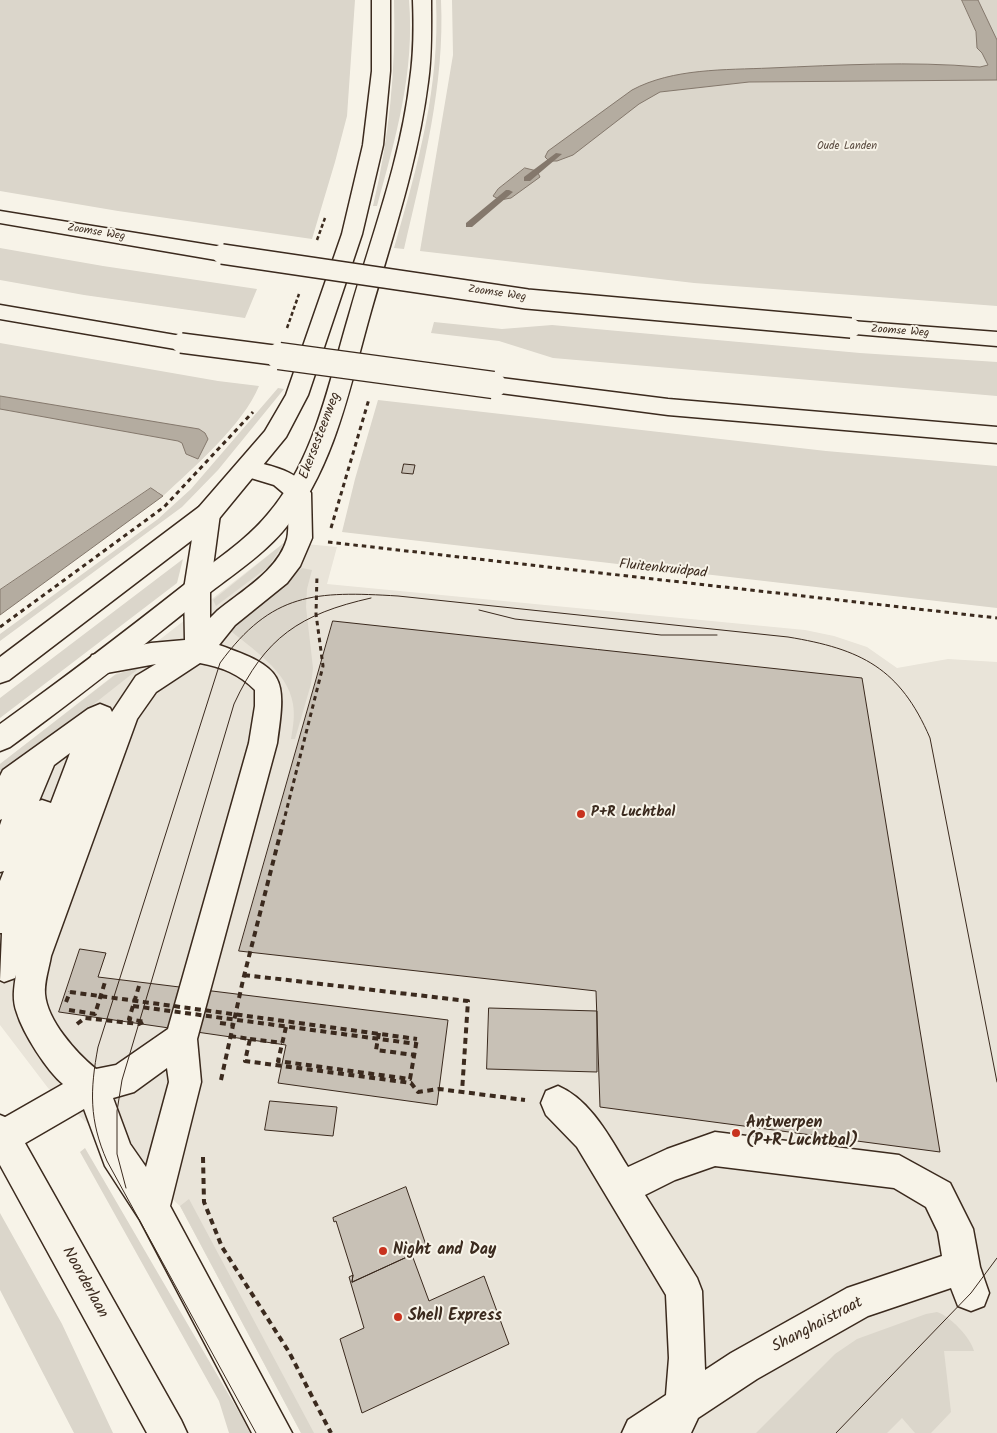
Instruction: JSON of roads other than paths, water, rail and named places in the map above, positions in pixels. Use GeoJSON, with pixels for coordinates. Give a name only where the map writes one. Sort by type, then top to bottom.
{"type":"FeatureCollection","features":[{"type":"Feature","properties":{"kind":"main road"},"geometry":{"type":"LineString","coordinates":[[0,672],[208,514],[249,469],[274,437],[297,396],[352,234],[373,145],[381,71],[381,0]]}},
{"type":"Feature","properties":{"kind":"main road","name":"Ekersesteenweg"},"geometry":{"type":"LineString","coordinates":[[3,738],[254,543],[277,521],[299,492],[322,441],[408,146],[422,53],[422,0]]}},
{"type":"Feature","properties":{"kind":"main road","name":"Zoomse Weg"},"geometry":{"type":"LineString","coordinates":[[0,217],[222,254],[527,299],[997,339]]}},
{"type":"Feature","properties":{"kind":"main road"},"geometry":{"type":"LineString","coordinates":[[0,312],[181,344],[668,407],[997,435]]}},
{"type":"Feature","properties":{"kind":"main road"},"geometry":{"type":"LineString","coordinates":[[0,807],[13,779],[98,717],[198,651],[226,618],[278,576],[291,559],[300,538],[299,492],[282,478],[249,469]]}},
{"type":"Feature","properties":{"kind":"main road"},"geometry":{"type":"LineString","coordinates":[[198,651],[197,589],[208,514]]}},
{"type":"Feature","properties":{"kind":"main road"},"geometry":{"type":"LineString","coordinates":[[1,1135],[92,1086],[122,1080],[175,1024],[263,743],[269,706],[268,686],[250,669],[224,657],[198,651],[147,654],[101,663]]}},
{"type":"Feature","properties":{"kind":"main road"},"geometry":{"type":"LineString","coordinates":[[32,1012],[29,992],[35,956],[126,714],[146,684]]}},
{"type":"Feature","properties":{"kind":"main road"},"geometry":{"type":"LineString","coordinates":[[98,717],[2,964],[52,1045],[70,1069],[92,1086],[117,1154],[152,1208],[273,1433]]}},
{"type":"Feature","properties":{"kind":"main road"},"geometry":{"type":"LineString","coordinates":[[0,919],[73,735]]}},
{"type":"Feature","properties":{"kind":"main road"},"geometry":{"type":"LineString","coordinates":[[0,859],[44,755]]}},
{"type":"Feature","properties":{"kind":"main road"},"geometry":{"type":"LineString","coordinates":[[152,1208],[185,1082],[175,1024]]}},
{"type":"Feature","properties":{"kind":"main road"},"geometry":{"type":"LineString","coordinates":[[558,1104],[589,1135],[684,1292],[688,1358],[677,1420]]}},
{"type":"Feature","properties":{"kind":"main road","name":"Noorderlaan"},"geometry":{"type":"LineString","coordinates":[[1,1135],[168,1433]]}},
{"type":"Feature","properties":{"kind":"main road","name":"Shanghaistraat"},"geometry":{"type":"LineString","coordinates":[[622,1189],[667,1166],[715,1149],[899,1172],[938,1195],[955,1229],[966,1280],[860,1301],[744,1366],[677,1420],[641,1433]]}},
{"type":"Feature","properties":{"kind":"waterway"},"geometry":{"type":"LineString","coordinates":[[527,179],[558,154]]}},
{"type":"Feature","properties":{"kind":"waterway"},"geometry":{"type":"LineString","coordinates":[[469,225],[509,192]]}},
{"type":"Feature","properties":{"kind":"tram line"},"geometry":{"type":"LineString","coordinates":[[256,1433],[107,1161],[94,1118],[93,1091],[98,1047],[220,663],[239,640],[258,622],[277,609],[297,601],[319,596],[342,594],[398,596],[788,637],[837,648],[875,666],[891,678],[905,694],[930,738],[997,1082]]}},
{"type":"Feature","properties":{"kind":"tram line"},"geometry":{"type":"LineString","coordinates":[[126,1188],[117,1154],[117,1111],[122,1080],[234,704],[258,661],[272,645],[288,632],[324,612],[371,598]]}},
{"type":"Feature","properties":{"kind":"tram line"},"geometry":{"type":"LineString","coordinates":[[479,610],[515,619],[661,635],[717,635]]}},
{"type":"Feature","properties":{"kind":"tram line"},"geometry":{"type":"LineString","coordinates":[[836,1433],[971,1293],[997,1258]]}},
{"type":"Feature","properties":{"kind":"place","name":"P+R Luchtbal"},"geometry":{"type":"Point","coordinates":[581,814]}},
{"type":"Feature","properties":{"kind":"place","name":"Antwerpen (P+R Luchtbal)"},"geometry":{"type":"Point","coordinates":[736,1133]}},
{"type":"Feature","properties":{"kind":"place","name":"Night and Day"},"geometry":{"type":"Point","coordinates":[383,1251]}},
{"type":"Feature","properties":{"kind":"place","name":"Shell Express"},"geometry":{"type":"Point","coordinates":[398,1317]}},
{"type":"Feature","properties":{"kind":"park label","name":"Oude Landen"},"geometry":{"type":"Point","coordinates":[847,147]}}]}
